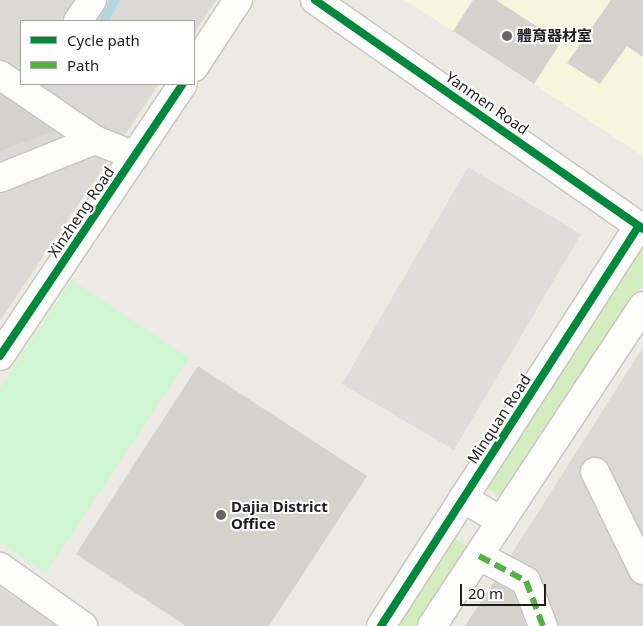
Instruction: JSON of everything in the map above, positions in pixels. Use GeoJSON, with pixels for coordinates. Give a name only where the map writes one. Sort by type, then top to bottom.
{"type":"FeatureCollection","features":[{"type":"Feature","properties":{"kind":"street"},"geometry":{"type":"LineString","coordinates":[[79,20],[92,0]]}},
{"type":"Feature","properties":{"kind":"street"},"geometry":{"type":"LineString","coordinates":[[195,65],[238,0]]}},
{"type":"Feature","properties":{"kind":"street","name":"Yanmen Road"},"geometry":{"type":"LineString","coordinates":[[315,0],[641,227]]}},
{"type":"Feature","properties":{"kind":"street"},"geometry":{"type":"LineString","coordinates":[[0,74],[20,83]]}},
{"type":"Feature","properties":{"kind":"street","name":"Xinzheng Road"},"geometry":{"type":"LineString","coordinates":[[0,356],[182,85]]}},
{"type":"Feature","properties":{"kind":"street"},"geometry":{"type":"LineString","coordinates":[[32,89],[95,140],[135,156]]}},
{"type":"Feature","properties":{"kind":"street"},"geometry":{"type":"LineString","coordinates":[[0,178],[95,140]]}},
{"type":"Feature","properties":{"kind":"street","name":"Minquan Road"},"geometry":{"type":"LineString","coordinates":[[381,626],[641,227]]}},
{"type":"Feature","properties":{"kind":"street"},"geometry":{"type":"LineString","coordinates":[[432,626],[643,306]]}},
{"type":"Feature","properties":{"kind":"street"},"geometry":{"type":"LineString","coordinates":[[595,472],[643,570]]}},
{"type":"Feature","properties":{"kind":"street"},"geometry":{"type":"LineString","coordinates":[[459,505],[491,537],[526,581],[543,626]]}},
{"type":"Feature","properties":{"kind":"street"},"geometry":{"type":"LineString","coordinates":[[0,567],[83,626]]}},
{"type":"Feature","properties":{"kind":"shaded area"},"geometry":{"type":"Polygon","coordinates":[[[0,0],[216,0],[195,32],[195,20],[20,20],[20,85],[158,85],[0,321],[0,0]]]}},
{"type":"Feature","properties":{"kind":"shaded area"},"geometry":{"type":"Polygon","coordinates":[[[404,0],[643,0],[643,156],[416,7],[404,0]]]}},
{"type":"Feature","properties":{"kind":"shaded area"},"geometry":{"type":"Polygon","coordinates":[[[468,167],[581,234],[454,450],[342,384],[468,167]]]}},
{"type":"Feature","properties":{"kind":"shaded area"},"geometry":{"type":"Polygon","coordinates":[[[643,347],[643,626],[466,626],[643,347]]]}},
{"type":"Feature","properties":{"kind":"shaded area"},"geometry":{"type":"Polygon","coordinates":[[[0,587],[58,626],[0,626],[0,587]]]}},
{"type":"Feature","properties":{"kind":"green space"},"geometry":{"type":"Polygon","coordinates":[[[637,242],[643,246],[643,285],[503,499],[479,483],[637,242]]]}},
{"type":"Feature","properties":{"kind":"green space"},"geometry":{"type":"Polygon","coordinates":[[[72,280],[189,358],[46,573],[0,542],[0,388],[72,280]]]}},
{"type":"Feature","properties":{"kind":"green space"},"geometry":{"type":"Polygon","coordinates":[[[448,534],[472,550],[422,626],[388,626],[448,534]]]}},
{"type":"Feature","properties":{"kind":"building","name":"體育器材室"},"geometry":{"type":"Polygon","coordinates":[[[473,0],[496,0],[561,42],[534,84],[453,31],[473,0]]]}},
{"type":"Feature","properties":{"kind":"building"},"geometry":{"type":"Polygon","coordinates":[[[611,0],[643,0],[643,57],[627,46],[600,84],[567,63],[611,0]]]}},
{"type":"Feature","properties":{"kind":"building"},"geometry":{"type":"Polygon","coordinates":[[[0,94],[54,131],[0,151],[0,94]]]}},
{"type":"Feature","properties":{"kind":"building","name":"Dajia District Office"},"geometry":{"type":"Polygon","coordinates":[[[198,366],[367,476],[269,626],[186,626],[76,554],[198,366]]]}},
{"type":"Feature","properties":{"kind":"building"},"geometry":{"type":"Polygon","coordinates":[[[494,582],[513,592],[526,626],[465,626],[494,582]]]}},
{"type":"Feature","properties":{"kind":"waterway"},"geometry":{"type":"LineString","coordinates":[[104,20],[114,0]]}},
{"type":"Feature","properties":{"kind":"marked path"},"geometry":{"type":"LineString","coordinates":[[479,556],[526,581],[543,626]]}},
{"type":"Feature","properties":{"kind":"cycle path"},"geometry":{"type":"LineString","coordinates":[[315,0],[643,229]]}},
{"type":"Feature","properties":{"kind":"cycle path"},"geometry":{"type":"LineString","coordinates":[[0,356],[182,85]]}},
{"type":"Feature","properties":{"kind":"cycle path"},"geometry":{"type":"LineString","coordinates":[[381,626],[639,226]]}},
{"type":"Feature","properties":{"kind":"place","name":"體育器材室"},"geometry":{"type":"Point","coordinates":[507,36]}},
{"type":"Feature","properties":{"kind":"place","name":"Dajia District Office"},"geometry":{"type":"Point","coordinates":[221,515]}}]}
